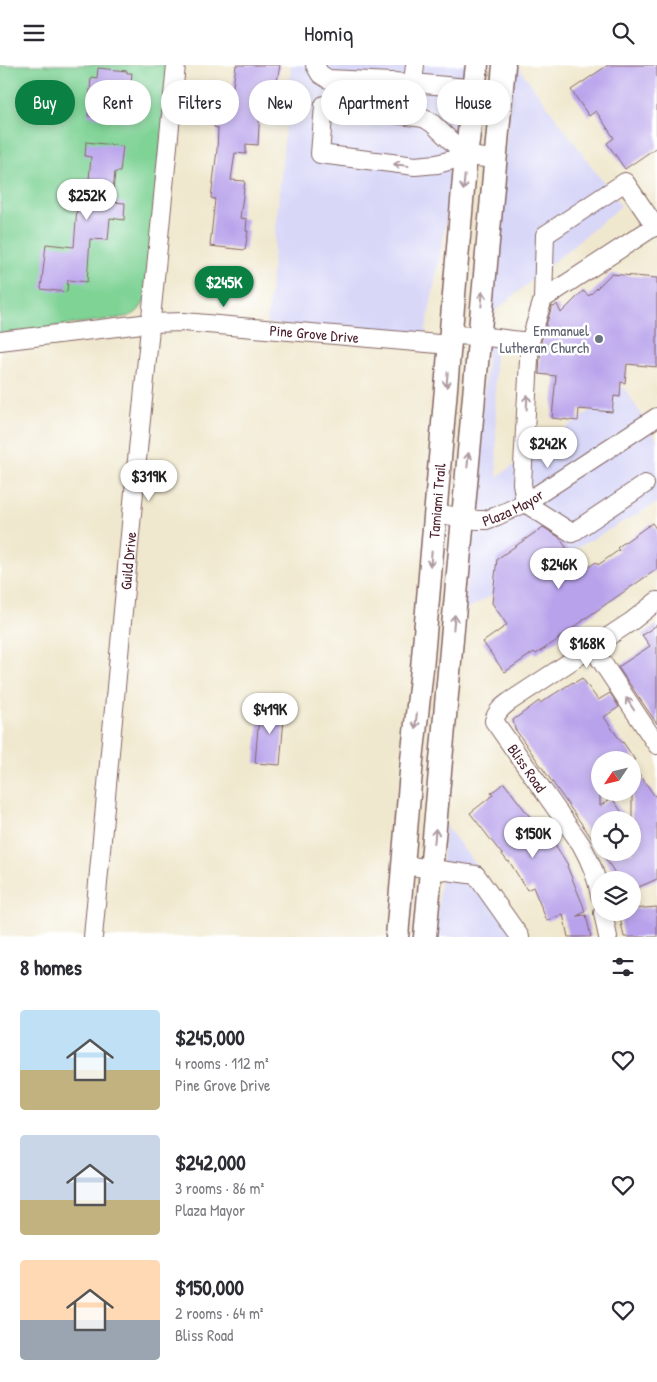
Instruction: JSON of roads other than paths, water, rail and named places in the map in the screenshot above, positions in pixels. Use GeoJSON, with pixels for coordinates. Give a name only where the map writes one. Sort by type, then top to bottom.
{"type":"FeatureCollection","features":[{"type":"Feature","properties":{"kind":"main road","name":"Tamiami Trail"},"geometry":{"type":"LineString","coordinates":[[475,80],[477,65]]}},
{"type":"Feature","properties":{"kind":"main road","name":"Tamiami Trail"},"geometry":{"type":"LineString","coordinates":[[503,80],[504,65]]}},
{"type":"Feature","properties":{"kind":"main road","name":"Tamiami Trail"},"geometry":{"type":"LineString","coordinates":[[397,937],[470,125]]}},
{"type":"Feature","properties":{"kind":"main road","name":"Tamiami Trail"},"geometry":{"type":"LineString","coordinates":[[425,937],[498,125]]}},
{"type":"Feature","properties":{"kind":"street","name":"Guild Drive"},"geometry":{"type":"LineString","coordinates":[[93,937],[176,65]]}},
{"type":"Feature","properties":{"kind":"street"},"geometry":{"type":"LineString","coordinates":[[315,65],[320,74],[328,79],[349,80]]}},
{"type":"Feature","properties":{"kind":"street"},"geometry":{"type":"LineString","coordinates":[[413,80],[415,65]]}},
{"type":"Feature","properties":{"kind":"street"},"geometry":{"type":"LineString","coordinates":[[466,157],[432,123],[424,118],[324,105],[320,154],[415,166],[437,164],[466,157],[495,159]]}},
{"type":"Feature","properties":{"kind":"street"},"geometry":{"type":"LineString","coordinates":[[543,299],[656,227],[625,182],[545,235],[543,299],[530,342],[522,483],[525,503],[572,533],[645,484]]}},
{"type":"Feature","properties":{"kind":"street","name":"Pine Grove Drive"},"geometry":{"type":"LineString","coordinates":[[0,341],[150,323],[201,322],[330,335],[451,340],[479,336],[530,342]]}},
{"type":"Feature","properties":{"kind":"street","name":"Plaza Mayor"},"geometry":{"type":"LineString","coordinates":[[435,513],[477,521],[486,520],[525,503],[657,417]]}},
{"type":"Feature","properties":{"kind":"street"},"geometry":{"type":"LineString","coordinates":[[657,601],[632,621],[592,647],[657,745]]}},
{"type":"Feature","properties":{"kind":"street","name":"Bliss Road"},"geometry":{"type":"LineString","coordinates":[[592,647],[509,701],[502,707],[494,721],[581,844],[594,871]]}},
{"type":"Feature","properties":{"kind":"street"},"geometry":{"type":"LineString","coordinates":[[403,865],[476,875],[520,937]]}},
{"type":"Feature","properties":{"kind":"street"},"geometry":{"type":"LineString","coordinates":[[605,921],[608,937]]}},
{"type":"Feature","properties":{"kind":"place","name":"Emmanuel Lutheran Church"},"geometry":{"type":"Point","coordinates":[599,339]}}]}
